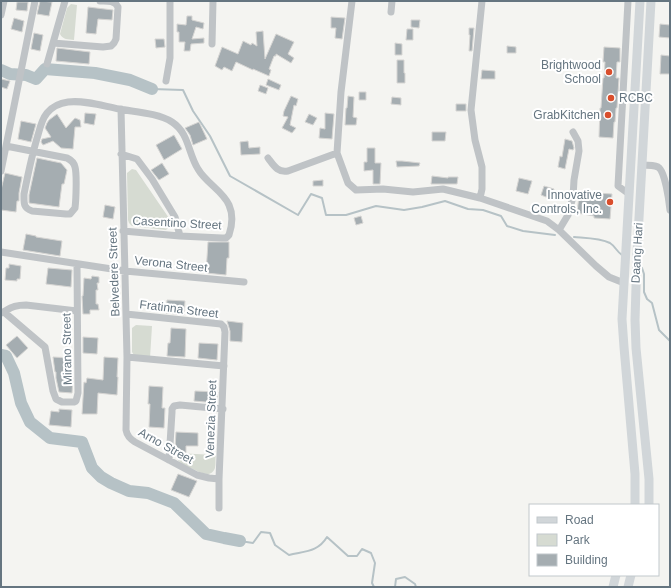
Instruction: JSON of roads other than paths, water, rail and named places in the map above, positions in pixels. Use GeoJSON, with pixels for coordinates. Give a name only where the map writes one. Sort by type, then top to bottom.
{"type":"FeatureCollection","features":[{"type":"Feature","properties":{"kind":"main road","name":"Daang Hari"},"geometry":{"type":"LineString","coordinates":[[635,504],[635,474],[622,319],[640,1]]}},
{"type":"Feature","properties":{"kind":"main road","name":"Daang Hari"},"geometry":{"type":"LineString","coordinates":[[649,504],[649,479],[636,348],[635,320],[637,254],[651,1]]}},
{"type":"Feature","properties":{"kind":"main road"},"geometry":{"type":"LineString","coordinates":[[612,587],[616,576]]}},
{"type":"Feature","properties":{"kind":"main road"},"geometry":{"type":"LineString","coordinates":[[628,587],[631,576]]}},
{"type":"Feature","properties":{"kind":"street"},"geometry":{"type":"LineString","coordinates":[[1,15],[4,1]]}},
{"type":"Feature","properties":{"kind":"street"},"geometry":{"type":"LineString","coordinates":[[1,171],[35,1]]}},
{"type":"Feature","properties":{"kind":"street"},"geometry":{"type":"LineString","coordinates":[[47,64],[65,1]]}},
{"type":"Feature","properties":{"kind":"street"},"geometry":{"type":"LineString","coordinates":[[54,43],[103,47],[111,46],[116,39],[118,7],[117,4],[100,1]]}},
{"type":"Feature","properties":{"kind":"street"},"geometry":{"type":"LineString","coordinates":[[166,81],[170,58],[170,1]]}},
{"type":"Feature","properties":{"kind":"street"},"geometry":{"type":"LineString","coordinates":[[212,44],[213,1]]}},
{"type":"Feature","properties":{"kind":"street"},"geometry":{"type":"LineString","coordinates":[[352,1],[341,92],[337,153],[348,184],[356,190],[383,188],[414,192],[443,189],[480,198],[547,221],[559,230],[596,266],[610,277],[624,283]]}},
{"type":"Feature","properties":{"kind":"street"},"geometry":{"type":"LineString","coordinates":[[391,12],[392,1]]}},
{"type":"Feature","properties":{"kind":"street"},"geometry":{"type":"LineString","coordinates":[[480,198],[482,189],[482,167],[475,140],[471,110],[482,1]]}},
{"type":"Feature","properties":{"kind":"street"},"geometry":{"type":"LineString","coordinates":[[628,1],[618,186],[629,194]]}},
{"type":"Feature","properties":{"kind":"street"},"geometry":{"type":"LineString","coordinates":[[6,146],[33,151],[67,158],[73,162],[76,173],[76,204],[75,208],[70,214],[32,211],[25,205],[24,194],[33,151],[42,121],[46,113],[52,108],[60,104],[70,102],[120,109]]}},
{"type":"Feature","properties":{"kind":"street","name":"Belvedere Street"},"geometry":{"type":"LineString","coordinates":[[120,109],[127,357],[127,435]]}},
{"type":"Feature","properties":{"kind":"street","name":"Casentino Street"},"geometry":{"type":"LineString","coordinates":[[120,109],[164,118],[172,122],[180,129],[185,137],[199,171],[203,177],[224,197],[232,212],[230,235],[226,238],[124,231]]}},
{"type":"Feature","properties":{"kind":"street"},"geometry":{"type":"LineString","coordinates":[[559,230],[568,215],[573,197],[574,180],[579,151],[578,141],[573,132]]}},
{"type":"Feature","properties":{"kind":"street"},"geometry":{"type":"LineString","coordinates":[[268,158],[274,167],[279,171],[284,172],[337,153]]}},
{"type":"Feature","properties":{"kind":"street"},"geometry":{"type":"LineString","coordinates":[[121,154],[137,159],[152,179],[175,217],[180,236]]}},
{"type":"Feature","properties":{"kind":"street"},"geometry":{"type":"LineString","coordinates":[[642,165],[657,166],[661,169],[670,210]]}},
{"type":"Feature","properties":{"kind":"street","name":"Verona Street"},"geometry":{"type":"LineString","coordinates":[[1,252],[125,271],[244,282]]}},
{"type":"Feature","properties":{"kind":"street","name":"Mirano Street"},"geometry":{"type":"LineString","coordinates":[[3,313],[45,347],[54,396],[59,401],[70,403],[76,401],[78,393],[77,264]]}},
{"type":"Feature","properties":{"kind":"street"},"geometry":{"type":"LineString","coordinates":[[3,313],[12,306],[19,305],[77,311]]}},
{"type":"Feature","properties":{"kind":"street","name":"Fratinna Street"},"geometry":{"type":"LineString","coordinates":[[126,314],[221,324],[224,327],[225,332]]}},
{"type":"Feature","properties":{"kind":"street","name":"Venezia Street"},"geometry":{"type":"LineString","coordinates":[[219,508],[225,332]]}},
{"type":"Feature","properties":{"kind":"street"},"geometry":{"type":"LineString","coordinates":[[127,357],[224,366]]}},
{"type":"Feature","properties":{"kind":"street"},"geometry":{"type":"LineString","coordinates":[[169,460],[172,409],[174,406],[180,405],[223,409]]}},
{"type":"Feature","properties":{"kind":"street","name":"Arno Street"},"geometry":{"type":"LineString","coordinates":[[127,435],[130,439],[203,477],[219,479]]}},
{"type":"Feature","properties":{"kind":"waterway"},"geometry":{"type":"LineString","coordinates":[[1,70],[10,74],[26,75],[36,79],[45,69],[95,73],[130,80],[152,89]]}},
{"type":"Feature","properties":{"kind":"waterway"},"geometry":{"type":"LineString","coordinates":[[152,89],[183,90],[193,111],[210,136],[230,176],[298,215],[311,194],[322,198],[326,215],[346,215],[376,206],[404,210],[445,201],[468,209],[483,210],[501,216],[507,226],[523,231],[555,235]]}},
{"type":"Feature","properties":{"kind":"waterway"},"geometry":{"type":"LineString","coordinates":[[574,237],[593,238],[606,241],[612,244],[622,255]]}},
{"type":"Feature","properties":{"kind":"waterway"},"geometry":{"type":"LineString","coordinates":[[640,267],[642,268],[644,274],[644,292],[647,299],[652,303],[659,330],[670,341]]}},
{"type":"Feature","properties":{"kind":"waterway"},"geometry":{"type":"LineString","coordinates":[[1,355],[6,356],[14,373],[21,403],[30,422],[50,438],[82,442],[92,468],[101,477],[129,491],[148,493],[174,503],[206,534],[240,541]]}},
{"type":"Feature","properties":{"kind":"waterway"},"geometry":{"type":"LineString","coordinates":[[240,541],[253,543],[261,532],[270,533],[275,545],[289,555],[306,552],[320,546],[327,537],[348,556],[357,556],[362,549],[371,553],[375,563],[372,583],[374,587]]}},
{"type":"Feature","properties":{"kind":"waterway"},"geometry":{"type":"LineString","coordinates":[[395,587],[396,579],[405,577],[415,584],[416,587]]}},
{"type":"Feature","properties":{"kind":"place","name":"Brightwood School"},"geometry":{"type":"Point","coordinates":[609,72]}},
{"type":"Feature","properties":{"kind":"place","name":"RCBC"},"geometry":{"type":"Point","coordinates":[611,98]}},
{"type":"Feature","properties":{"kind":"place","name":"GrabKitchen"},"geometry":{"type":"Point","coordinates":[608,115]}},
{"type":"Feature","properties":{"kind":"place","name":"Innovative Controls, Inc."},"geometry":{"type":"Point","coordinates":[610,202]}}]}
